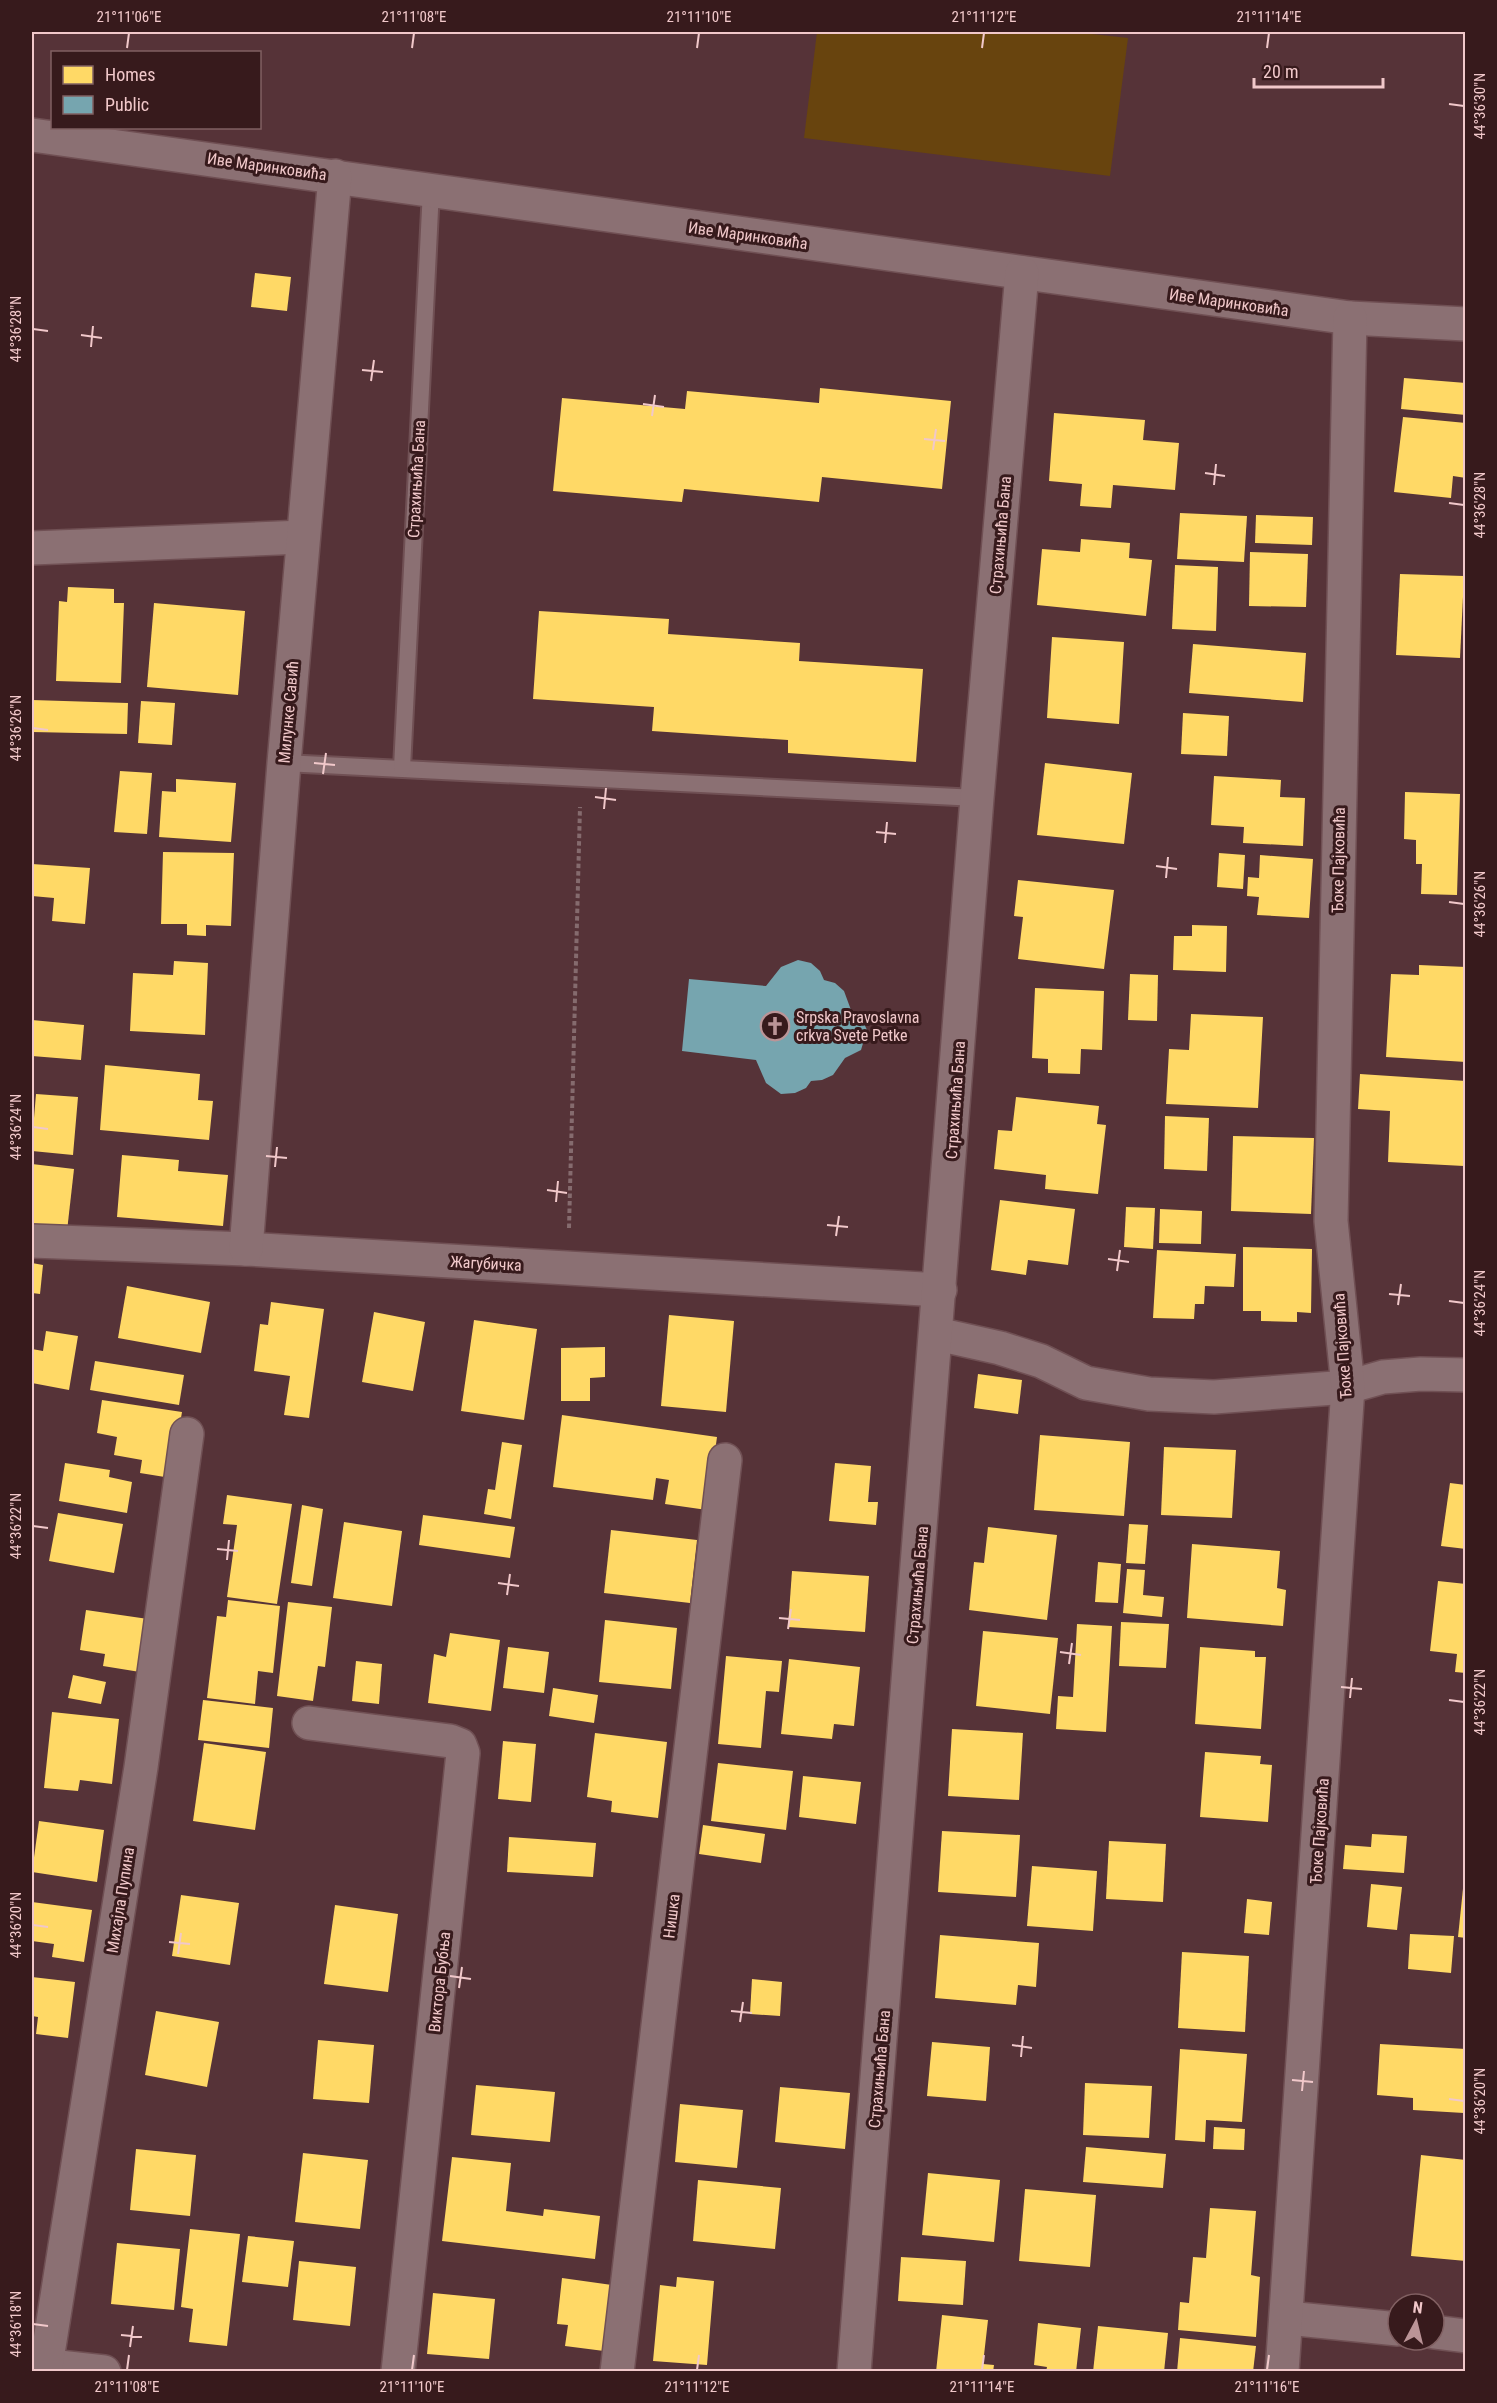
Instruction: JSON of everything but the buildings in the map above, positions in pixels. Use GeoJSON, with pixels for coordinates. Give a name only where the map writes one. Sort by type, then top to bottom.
{"type":"FeatureCollection","features":[{"type":"Feature","properties":{"kind":"street","name":"Иве Маринковића"},"geometry":{"type":"LineString","coordinates":[[32,135],[1350,318],[1466,324]]}},
{"type":"Feature","properties":{"kind":"street","name":"Милунке Савић"},"geometry":{"type":"LineString","coordinates":[[246,1249],[284,763],[335,176]]}},
{"type":"Feature","properties":{"kind":"street","name":"Страхињића Бана"},"geometry":{"type":"LineString","coordinates":[[855,2372],[977,798],[1022,273]]}},
{"type":"Feature","properties":{"kind":"street","name":"Ђоке Пајковића"},"geometry":{"type":"LineString","coordinates":[[1282,2372],[1348,1387],[1331,1221],[1350,318]]}},
{"type":"Feature","properties":{"kind":"street"},"geometry":{"type":"LineString","coordinates":[[32,548],[303,537]]}},
{"type":"Feature","properties":{"kind":"street","name":"Жагубичка"},"geometry":{"type":"LineString","coordinates":[[32,1241],[246,1249],[940,1290]]}},
{"type":"Feature","properties":{"kind":"street"},"geometry":{"type":"LineString","coordinates":[[937,1334],[1041,1361],[1086,1383],[1149,1394],[1214,1397],[1348,1387],[1383,1377],[1421,1374],[1466,1375]]}},
{"type":"Feature","properties":{"kind":"street","name":"Михајла Пупина"},"geometry":{"type":"LineString","coordinates":[[39,2365],[141,1767],[188,1434]]}},
{"type":"Feature","properties":{"kind":"street","name":"Нишка"},"geometry":{"type":"LineString","coordinates":[[618,2372],[725,1460]]}},
{"type":"Feature","properties":{"kind":"street","name":"Виктора Бубња"},"geometry":{"type":"LineString","coordinates":[[309,1723],[450,1741],[460,1745],[463,1753],[398,2372]]}},
{"type":"Feature","properties":{"kind":"street"},"geometry":{"type":"LineString","coordinates":[[1287,2318],[1386,2328]]}},
{"type":"Feature","properties":{"kind":"street"},"geometry":{"type":"LineString","coordinates":[[1446,2334],[1466,2336]]}},
{"type":"Feature","properties":{"kind":"street"},"geometry":{"type":"LineString","coordinates":[[39,2365],[104,2372]]}},
{"type":"Feature","properties":{"kind":"lane","name":"Страхињића Бана"},"geometry":{"type":"LineString","coordinates":[[402,768],[431,190]]}},
{"type":"Feature","properties":{"kind":"lane"},"geometry":{"type":"LineString","coordinates":[[284,763],[977,798]]}},
{"type":"Feature","properties":{"kind":"path"},"geometry":{"type":"LineString","coordinates":[[568,1268],[581,777]]}},
{"type":"Feature","properties":{"kind":"shaded area"},"geometry":{"type":"Polygon","coordinates":[[[817,32],[1074,32],[1128,38],[1110,176],[804,138],[817,32]]]}},
{"type":"Feature","properties":{"kind":"place","name":"Srpska Pravoslavna crkva Svete Petke"},"geometry":{"type":"Point","coordinates":[775,1026]}}]}
